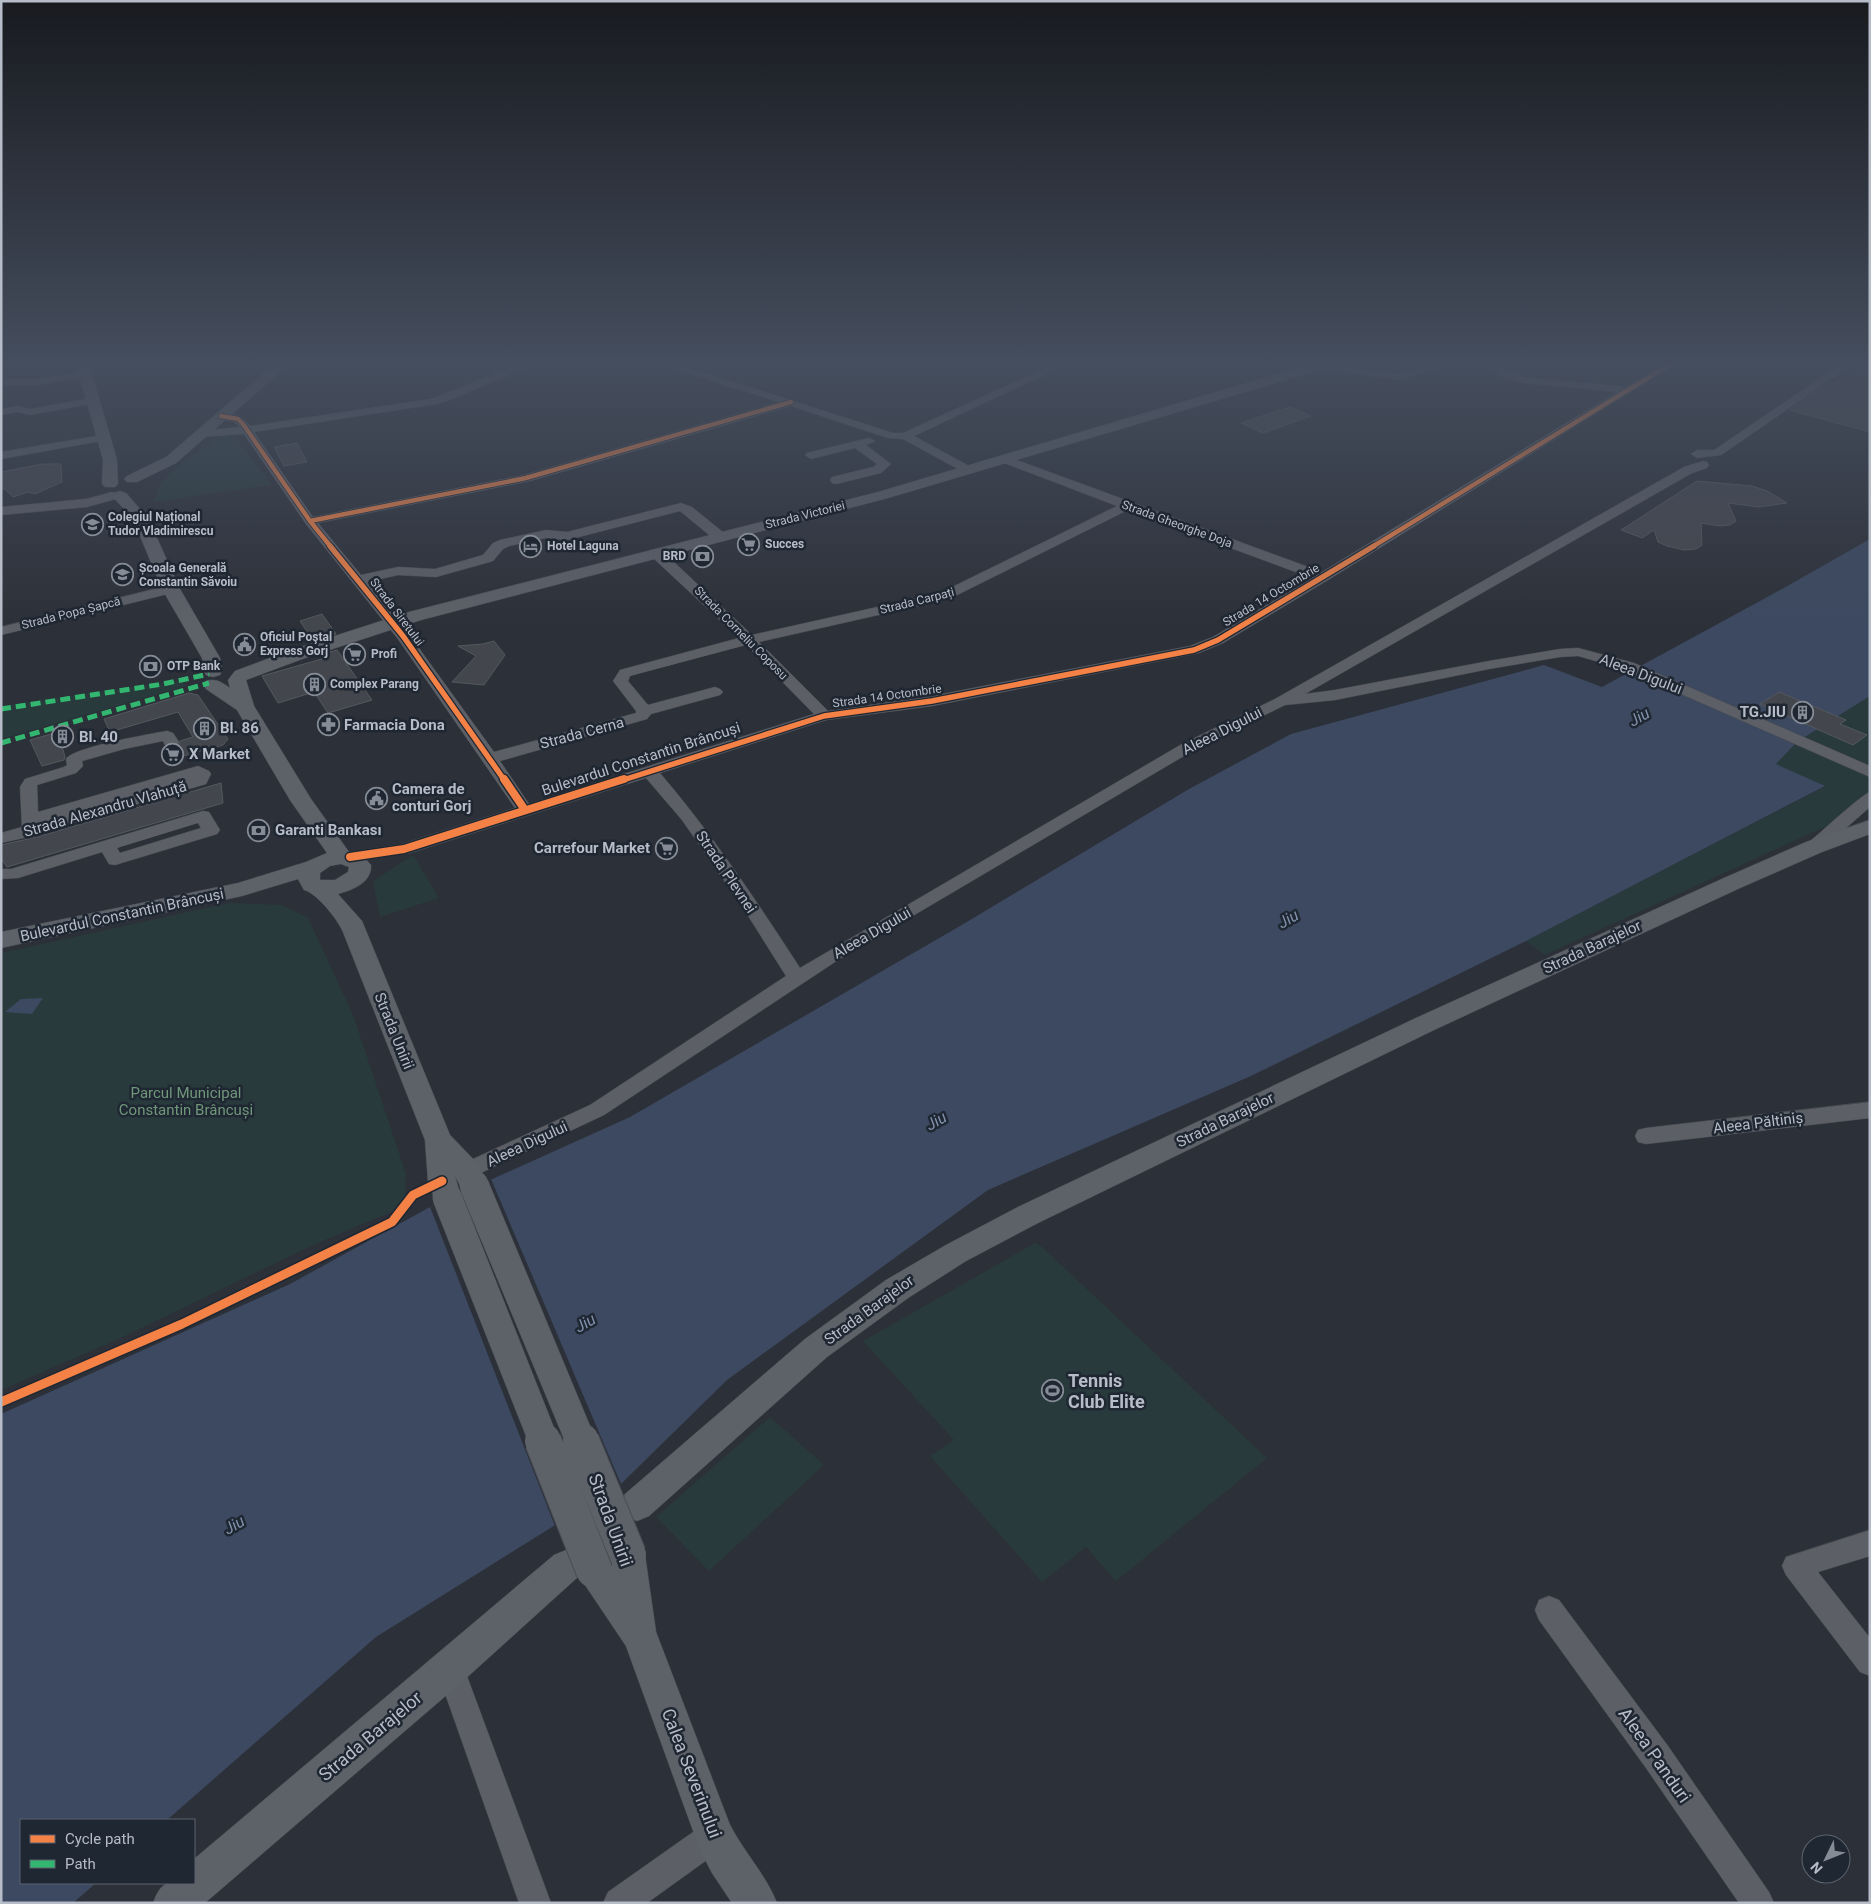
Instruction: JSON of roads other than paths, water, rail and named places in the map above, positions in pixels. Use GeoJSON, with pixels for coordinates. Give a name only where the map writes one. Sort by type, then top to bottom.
{"type":"FeatureCollection","features":[{"type":"Feature","properties":{"kind":"main road"},"geometry":{"type":"LineString","coordinates":[[106,449],[110,460],[111,492],[140,491],[110,460]]}},
{"type":"Feature","properties":{"kind":"main road"},"geometry":{"type":"LineString","coordinates":[[136,485],[166,468],[171,460],[183,449]]}},
{"type":"Feature","properties":{"kind":"main road","name":"Strada Victoriei"},"geometry":{"type":"LineString","coordinates":[[226,672],[298,654],[467,602],[874,497],[1037,449]]}},
{"type":"Feature","properties":{"kind":"main road","name":"Strada Unirii"},"geometry":{"type":"LineString","coordinates":[[136,485],[140,518],[171,589],[226,672],[244,706],[301,800],[334,871],[350,921],[439,1140],[442,1181],[463,1184]]}},
{"type":"Feature","properties":{"kind":"main road","name":"Strada Unirii"},"geometry":{"type":"LineString","coordinates":[[111,492],[140,518]]}},
{"type":"Feature","properties":{"kind":"main road","name":"Strada Barajelor"},"geometry":{"type":"LineString","coordinates":[[637,1505],[816,1348],[897,1289],[956,1253],[1028,1215],[1425,1024],[1732,883],[1814,847],[1870,826]]}},
{"type":"Feature","properties":{"kind":"main road","name":"Strada Unirii"},"geometry":{"type":"LineString","coordinates":[[334,871],[350,921]]}},
{"type":"Feature","properties":{"kind":"main road","name":"Bulevardul Constantin Brâncuși"},"geometry":{"type":"LineString","coordinates":[[1,940],[334,871]]}},
{"type":"Feature","properties":{"kind":"main road","name":"Strada Unirii"},"geometry":{"type":"LineString","coordinates":[[463,1184],[628,1555],[640,1636]]}},
{"type":"Feature","properties":{"kind":"main road","name":"Strada Unirii"},"geometry":{"type":"LineString","coordinates":[[463,1184],[580,1569],[640,1636]]}},
{"type":"Feature","properties":{"kind":"main road","name":"Strada Barajelor"},"geometry":{"type":"LineString","coordinates":[[173,1903],[450,1668],[580,1569]]}},
{"type":"Feature","properties":{"kind":"main road","name":"Calea Severinului"},"geometry":{"type":"LineString","coordinates":[[640,1636],[714,1836],[726,1858],[757,1903]]}},
{"type":"Feature","properties":{"kind":"street"},"geometry":{"type":"LineString","coordinates":[[1,456],[41,449]]}},
{"type":"Feature","properties":{"kind":"street","name":"Strada Siretului"},"geometry":{"type":"LineString","coordinates":[[260,449],[310,521],[359,580],[392,624],[490,758],[525,810]]}},
{"type":"Feature","properties":{"kind":"street"},"geometry":{"type":"LineString","coordinates":[[310,521],[526,478],[628,449]]}},
{"type":"Feature","properties":{"kind":"street"},"geometry":{"type":"LineString","coordinates":[[811,455],[837,449]]}},
{"type":"Feature","properties":{"kind":"street"},"geometry":{"type":"LineString","coordinates":[[836,480],[877,470],[885,464],[864,449]]}},
{"type":"Feature","properties":{"kind":"street"},"geometry":{"type":"LineString","coordinates":[[928,449],[967,470]]}},
{"type":"Feature","properties":{"kind":"street","name":"Strada 14 Octombrie"},"geometry":{"type":"LineString","coordinates":[[824,716],[932,701],[1194,650],[1218,640],[1532,449]]}},
{"type":"Feature","properties":{"kind":"street"},"geometry":{"type":"LineString","coordinates":[[1692,462],[1717,456],[1727,449]]}},
{"type":"Feature","properties":{"kind":"street","name":"Aleea Digului"},"geometry":{"type":"LineString","coordinates":[[463,1184],[597,1110],[797,978],[1188,747],[1280,702],[1692,462],[1704,465],[1717,464],[1719,462],[1717,456]]}},
{"type":"Feature","properties":{"kind":"street","name":"Strada Gheorghe Doja"},"geometry":{"type":"LineString","coordinates":[[1003,459],[1323,577]]}},
{"type":"Feature","properties":{"kind":"street"},"geometry":{"type":"LineString","coordinates":[[1,511],[87,503],[111,492]]}},
{"type":"Feature","properties":{"kind":"street","name":"Strada Carpați"},"geometry":{"type":"LineString","coordinates":[[750,640],[957,591],[1127,506]]}},
{"type":"Feature","properties":{"kind":"street"},"geometry":{"type":"LineString","coordinates":[[359,580],[398,571],[436,573],[488,558],[498,546],[505,543],[546,534],[567,536],[680,507],[688,510],[719,536]]}},
{"type":"Feature","properties":{"kind":"street","name":"Strada Corneliu Coposu"},"geometry":{"type":"LineString","coordinates":[[656,553],[750,640],[824,716]]}},
{"type":"Feature","properties":{"kind":"street","name":"Strada Popa Șapcă"},"geometry":{"type":"LineString","coordinates":[[1,631],[171,589]]}},
{"type":"Feature","properties":{"kind":"street","name":"Strada Cerna"},"geometry":{"type":"LineString","coordinates":[[490,758],[636,719],[642,716],[644,712],[620,681],[625,673],[750,640]]}},
{"type":"Feature","properties":{"kind":"street","name":"Aleea Digului"},"geometry":{"type":"LineString","coordinates":[[1280,702],[1336,695],[1560,653],[1578,652],[1629,666],[1870,772]]}},
{"type":"Feature","properties":{"kind":"street"},"geometry":{"type":"LineString","coordinates":[[644,712],[715,692]]}},
{"type":"Feature","properties":{"kind":"street","name":"Bulevardul Constantin Brâncuși"},"geometry":{"type":"LineString","coordinates":[[334,871],[824,716]]}},
{"type":"Feature","properties":{"kind":"street"},"geometry":{"type":"LineString","coordinates":[[31,825],[28,787],[31,782],[70,770],[75,766],[74,759],[86,755],[154,737],[167,736],[171,742]]}},
{"type":"Feature","properties":{"kind":"street","name":"Strada Alexandru Vlahuță"},"geometry":{"type":"LineString","coordinates":[[1,838],[31,825],[198,771],[203,774],[200,781],[31,825]]}},
{"type":"Feature","properties":{"kind":"street","name":"Strada Plevnei"},"geometry":{"type":"LineString","coordinates":[[649,772],[688,816],[752,908],[797,978]]}},
{"type":"Feature","properties":{"kind":"street"},"geometry":{"type":"LineString","coordinates":[[1814,847],[1870,798]]}},
{"type":"Feature","properties":{"kind":"street"},"geometry":{"type":"LineString","coordinates":[[1,874],[12,874],[107,844],[124,841],[203,816],[211,830],[115,860],[107,844]]}},
{"type":"Feature","properties":{"kind":"street","name":"Aleea Păltiniș"},"geometry":{"type":"LineString","coordinates":[[1646,1136],[1870,1110]]}},
{"type":"Feature","properties":{"kind":"street"},"geometry":{"type":"LineString","coordinates":[[1870,1543],[1796,1566],[1870,1662]]}},
{"type":"Feature","properties":{"kind":"street","name":"Aleea Panduri"},"geometry":{"type":"LineString","coordinates":[[1549,1610],[1657,1757],[1758,1903]]}},
{"type":"Feature","properties":{"kind":"street"},"geometry":{"type":"LineString","coordinates":[[450,1668],[535,1903]]}},
{"type":"Feature","properties":{"kind":"street"},"geometry":{"type":"LineString","coordinates":[[619,1903],[714,1836]]}},
{"type":"Feature","properties":{"kind":"water","name":"Jiu"},"geometry":{"type":"Polygon","coordinates":[[[1870,539],[1870,696],[1797,742],[1776,764],[1825,786],[1526,941],[1251,1076],[988,1190],[727,1380],[621,1484],[376,1637],[168,1819],[20,1819],[20,1884],[95,1884],[73,1903],[1,1903],[1,1414],[290,1284],[430,1207],[630,1117],[960,926],[1189,789],[1291,734],[1544,665],[1602,687],[1870,539]]]}},
{"type":"Feature","properties":{"kind":"water"},"geometry":{"type":"Polygon","coordinates":[[[43,998],[32,1014],[5,1012],[21,999],[43,998]]]}},
{"type":"Feature","properties":{"kind":"place","name":"Colegiul Național Tudor Vladimirescu"},"geometry":{"type":"Point","coordinates":[92,524]}},
{"type":"Feature","properties":{"kind":"place","name":"Succes"},"geometry":{"type":"Point","coordinates":[749,544]}},
{"type":"Feature","properties":{"kind":"place","name":"Hotel Laguna"},"geometry":{"type":"Point","coordinates":[531,546]}},
{"type":"Feature","properties":{"kind":"place","name":"BRD"},"geometry":{"type":"Point","coordinates":[702,556]}},
{"type":"Feature","properties":{"kind":"place","name":"Școala Generală Constantin Săvoiu"},"geometry":{"type":"Point","coordinates":[123,575]}},
{"type":"Feature","properties":{"kind":"place","name":"Oficiul Poştal Express Gorj"},"geometry":{"type":"Point","coordinates":[244,644]}},
{"type":"Feature","properties":{"kind":"place","name":"Profi"},"geometry":{"type":"Point","coordinates":[355,654]}},
{"type":"Feature","properties":{"kind":"place","name":"OTP Bank"},"geometry":{"type":"Point","coordinates":[151,666]}},
{"type":"Feature","properties":{"kind":"place","name":"Complex Parang"},"geometry":{"type":"Point","coordinates":[314,684]}},
{"type":"Feature","properties":{"kind":"place","name":"TG.JIU"},"geometry":{"type":"Point","coordinates":[1802,712]}},
{"type":"Feature","properties":{"kind":"place","name":"Farmacia Dona"},"geometry":{"type":"Point","coordinates":[328,725]}},
{"type":"Feature","properties":{"kind":"place","name":"Bl. 86"},"geometry":{"type":"Point","coordinates":[204,728]}},
{"type":"Feature","properties":{"kind":"place","name":"Bl. 40"},"geometry":{"type":"Point","coordinates":[63,737]}},
{"type":"Feature","properties":{"kind":"place","name":"X Market"},"geometry":{"type":"Point","coordinates":[173,754]}},
{"type":"Feature","properties":{"kind":"place","name":"Camera de conturi Gorj"},"geometry":{"type":"Point","coordinates":[376,798]}},
{"type":"Feature","properties":{"kind":"place","name":"Garanti Bankası"},"geometry":{"type":"Point","coordinates":[259,830]}},
{"type":"Feature","properties":{"kind":"place","name":"Carrefour Market"},"geometry":{"type":"Point","coordinates":[666,848]}},
{"type":"Feature","properties":{"kind":"place","name":"Tennis Club Elite"},"geometry":{"type":"Point","coordinates":[1052,1390]}},
{"type":"Feature","properties":{"kind":"park label","name":"Parcul Municipal Constantin Brâncuși"},"geometry":{"type":"Point","coordinates":[186,1102]}}]}
